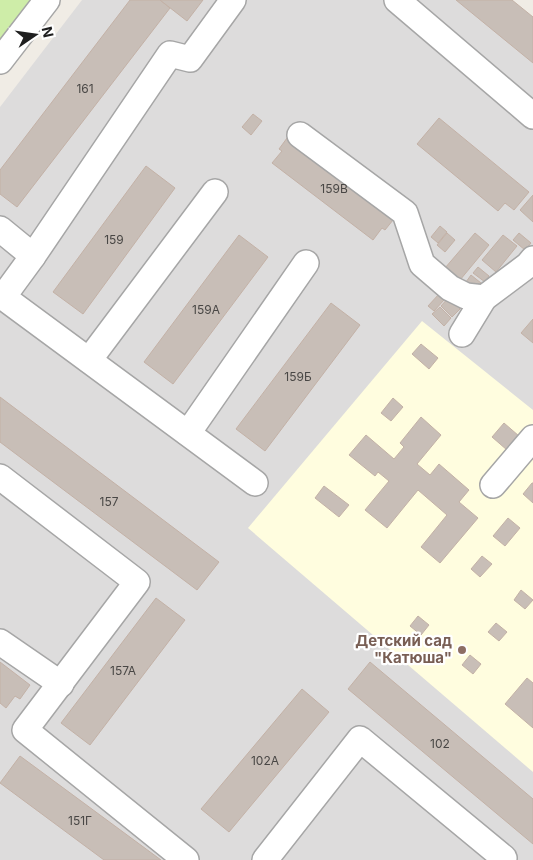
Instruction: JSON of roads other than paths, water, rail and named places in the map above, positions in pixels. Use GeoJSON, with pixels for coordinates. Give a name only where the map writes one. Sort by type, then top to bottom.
{"type":"FeatureCollection","features":[{"type":"Feature","properties":{"kind":"street"},"geometry":{"type":"LineString","coordinates":[[0,61],[47,0]]}},
{"type":"Feature","properties":{"kind":"street"},"geometry":{"type":"LineString","coordinates":[[233,0],[190,59],[170,54],[33,256],[3,297],[255,483]]}},
{"type":"Feature","properties":{"kind":"street"},"geometry":{"type":"LineString","coordinates":[[397,0],[533,116]]}},
{"type":"Feature","properties":{"kind":"street"},"geometry":{"type":"LineString","coordinates":[[300,135],[405,213],[422,264],[450,288],[466,296],[484,298]]}},
{"type":"Feature","properties":{"kind":"street"},"geometry":{"type":"LineString","coordinates":[[89,360],[215,192]]}},
{"type":"Feature","properties":{"kind":"street"},"geometry":{"type":"LineString","coordinates":[[0,229],[33,256]]}},
{"type":"Feature","properties":{"kind":"street"},"geometry":{"type":"LineString","coordinates":[[462,334],[484,298],[528,265],[533,259]]}},
{"type":"Feature","properties":{"kind":"street"},"geometry":{"type":"LineString","coordinates":[[188,433],[306,262]]}},
{"type":"Feature","properties":{"kind":"street"},"geometry":{"type":"LineString","coordinates":[[493,485],[533,438]]}},
{"type":"Feature","properties":{"kind":"street"},"geometry":{"type":"LineString","coordinates":[[0,477],[137,582],[25,730],[186,860]]}},
{"type":"Feature","properties":{"kind":"street"},"geometry":{"type":"LineString","coordinates":[[0,642],[60,684]]}},
{"type":"Feature","properties":{"kind":"street"},"geometry":{"type":"LineString","coordinates":[[265,860],[360,739],[504,858],[503,860]]}},
{"type":"Feature","properties":{"kind":"place","name":"Детский сад \"Катюша\""},"geometry":{"type":"Point","coordinates":[462,650]}}]}
